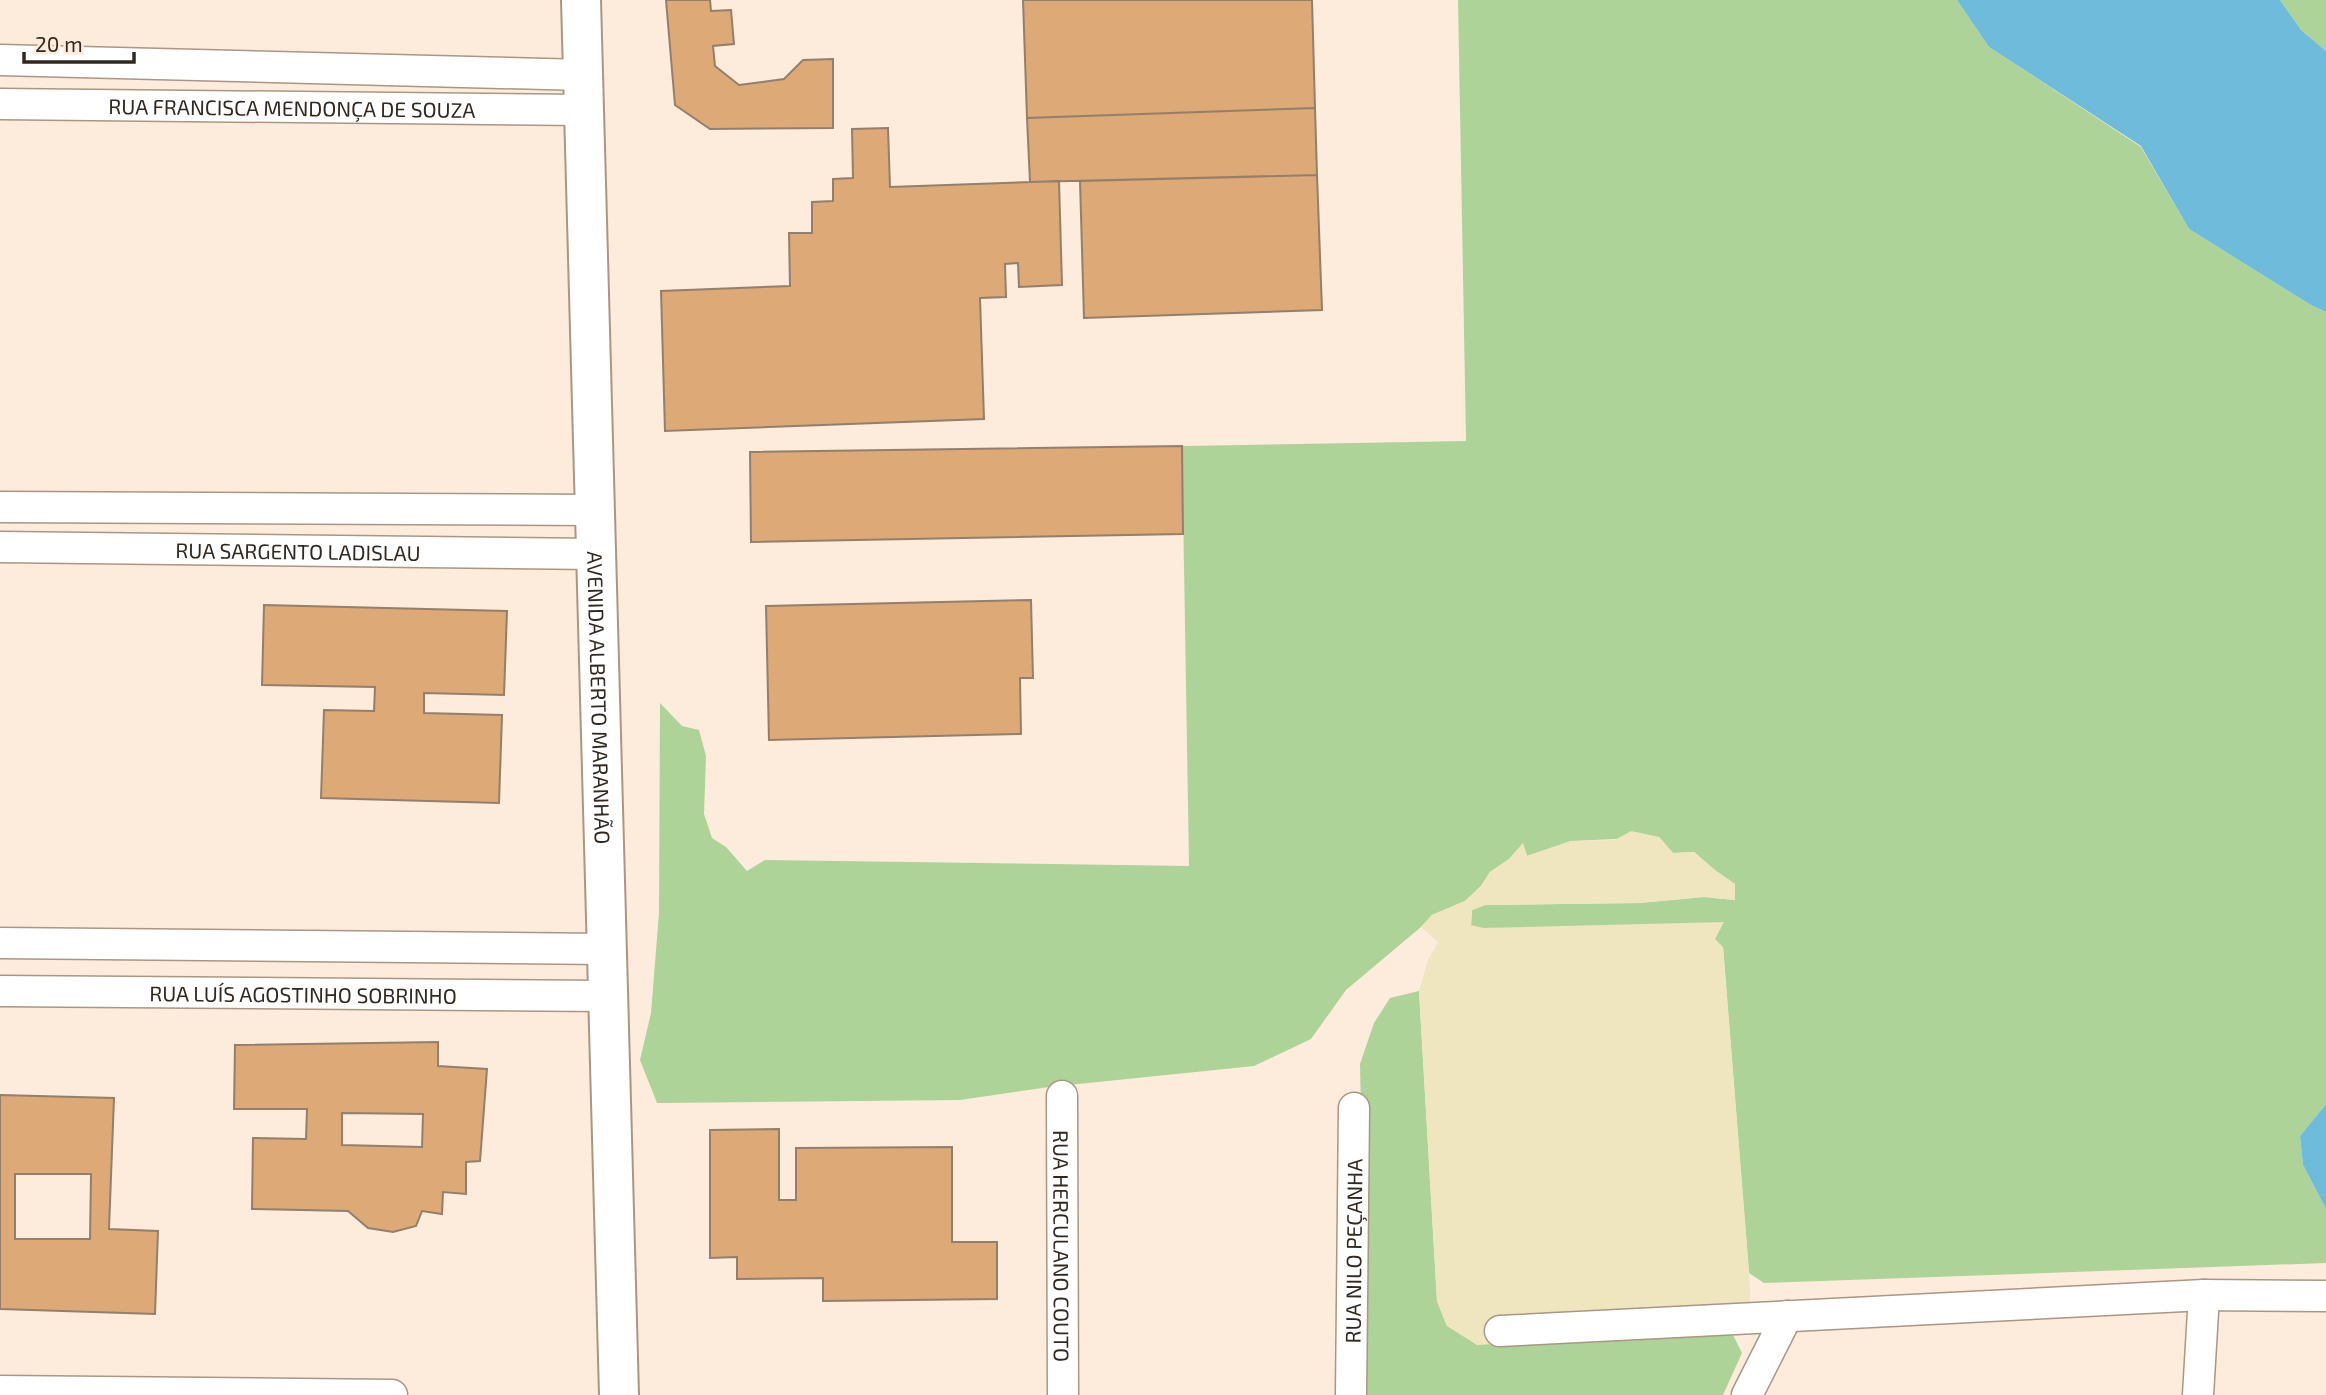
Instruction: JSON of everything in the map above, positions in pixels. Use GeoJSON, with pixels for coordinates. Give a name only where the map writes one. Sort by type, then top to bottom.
{"type":"FeatureCollection","features":[{"type":"Feature","properties":{"kind":"street","name":"AVENIDA ALBERTO MARANHÃO"},"geometry":{"type":"LineString","coordinates":[[581,0],[619,1395]]}},
{"type":"Feature","properties":{"kind":"street","name":"RUA FRANCISCA MENDONÇA DE SOUZA"},"geometry":{"type":"LineString","coordinates":[[0,60],[583,93]]}},
{"type":"Feature","properties":{"kind":"street","name":"RUA FRANCISCA MENDONÇA DE SOUZA"},"geometry":{"type":"LineString","coordinates":[[0,104],[583,93]]}},
{"type":"Feature","properties":{"kind":"street","name":"RUA SARGENTO LADISLAU"},"geometry":{"type":"LineString","coordinates":[[0,507],[594,510]]}},
{"type":"Feature","properties":{"kind":"street","name":"RUA SARGENTO LADISLAU"},"geometry":{"type":"LineString","coordinates":[[0,547],[596,554]]}},
{"type":"Feature","properties":{"kind":"street"},"geometry":{"type":"LineString","coordinates":[[0,943],[606,949]]}},
{"type":"Feature","properties":{"kind":"street","name":"RUA LUÍS AGOSTINHO SOBRINHO"},"geometry":{"type":"LineString","coordinates":[[0,991],[607,996]]}},
{"type":"Feature","properties":{"kind":"street","name":"RUA HERCULANO COUTO"},"geometry":{"type":"LineString","coordinates":[[1062,1097],[1063,1395]]}},
{"type":"Feature","properties":{"kind":"street","name":"RUA NILO PEÇANHA"},"geometry":{"type":"LineString","coordinates":[[1351,1395],[1354,1108]]}},
{"type":"Feature","properties":{"kind":"street"},"geometry":{"type":"LineString","coordinates":[[2198,1395],[2204,1295]]}},
{"type":"Feature","properties":{"kind":"street"},"geometry":{"type":"LineString","coordinates":[[1500,1331],[2204,1295],[2326,1296]]}},
{"type":"Feature","properties":{"kind":"street"},"geometry":{"type":"LineString","coordinates":[[1747,1395],[1787,1316]]}},
{"type":"Feature","properties":{"kind":"street"},"geometry":{"type":"LineString","coordinates":[[0,1391],[392,1395]]}},
{"type":"Feature","properties":{"kind":"green space"},"geometry":{"type":"Polygon","coordinates":[[[1458,0],[1957,0],[1989,47],[2141,147],[2189,229],[2326,312],[2326,1104],[2300,1136],[2303,1165],[2326,1209],[2326,1263],[1764,1283],[1749,1273],[1723,947],[1471,926],[1472,910],[1485,905],[1639,903],[1704,897],[1735,900],[1735,884],[1694,852],[1673,853],[1659,837],[1571,841],[1527,856],[1523,844],[1509,859],[1490,872],[1481,886],[1465,901],[1432,915],[1346,990],[1311,1039],[1254,1066],[1049,1087],[960,1100],[657,1103],[640,1060],[651,1013],[659,913],[660,703],[682,726],[699,730],[706,756],[704,814],[712,838],[726,847],[747,871],[765,860],[1189,866],[1182,446],[1466,441],[1458,0]]]}},
{"type":"Feature","properties":{"kind":"green space"},"geometry":{"type":"Polygon","coordinates":[[[2280,0],[2326,0],[2326,51],[2301,30],[2280,0]]]}},
{"type":"Feature","properties":{"kind":"green space"},"geometry":{"type":"Polygon","coordinates":[[[1419,991],[1437,1301],[1447,1326],[1731,1331],[1742,1353],[1723,1395],[1367,1395],[1360,1064],[1374,1023],[1390,998],[1419,991]]]}},
{"type":"Feature","properties":{"kind":"sand"},"geometry":{"type":"Polygon","coordinates":[[[1631,831],[1659,837],[1673,853],[1694,852],[1735,884],[1735,900],[1704,897],[1639,903],[1485,905],[1472,910],[1471,925],[1483,928],[1724,922],[1715,939],[1723,947],[1750,1310],[1731,1331],[1477,1345],[1447,1326],[1437,1301],[1419,991],[1428,960],[1438,942],[1421,927],[1432,915],[1465,901],[1481,886],[1490,872],[1509,859],[1523,843],[1527,856],[1571,841],[1615,840],[1631,831]]]}},
{"type":"Feature","properties":{"kind":"water"},"geometry":{"type":"Polygon","coordinates":[[[1957,0],[2280,0],[2301,30],[2326,51],[2326,312],[2189,229],[2141,146],[1989,47],[1957,0]]]}},
{"type":"Feature","properties":{"kind":"water"},"geometry":{"type":"Polygon","coordinates":[[[2326,1104],[2326,1209],[2303,1165],[2300,1136],[2326,1104]]]}},
{"type":"Feature","properties":{"kind":"building"},"geometry":{"type":"Polygon","coordinates":[[[666,0],[710,0],[711,11],[731,10],[734,44],[713,46],[715,66],[739,85],[784,79],[803,60],[833,59],[833,128],[710,129],[675,105],[666,0]]]}},
{"type":"Feature","properties":{"kind":"building"},"geometry":{"type":"Polygon","coordinates":[[[1023,0],[1312,0],[1315,108],[1027,118],[1023,0]]]}},
{"type":"Feature","properties":{"kind":"building"},"geometry":{"type":"Polygon","coordinates":[[[1315,108],[1317,175],[1030,182],[1027,118],[1315,108]]]}},
{"type":"Feature","properties":{"kind":"building"},"geometry":{"type":"Polygon","coordinates":[[[888,128],[890,187],[1059,181],[1062,285],[1019,287],[1018,263],[1005,264],[1006,297],[980,298],[984,419],[665,431],[661,291],[790,286],[789,233],[812,233],[812,202],[833,201],[833,179],[853,178],[852,129],[888,128]]]}},
{"type":"Feature","properties":{"kind":"building"},"geometry":{"type":"Polygon","coordinates":[[[1317,175],[1322,310],[1084,318],[1080,181],[1317,175]]]}},
{"type":"Feature","properties":{"kind":"building"},"geometry":{"type":"Polygon","coordinates":[[[1182,446],[1183,534],[751,542],[750,452],[1182,446]]]}},
{"type":"Feature","properties":{"kind":"building"},"geometry":{"type":"Polygon","coordinates":[[[1031,600],[1033,678],[1020,678],[1021,734],[769,740],[766,606],[1031,600]]]}},
{"type":"Feature","properties":{"kind":"building"},"geometry":{"type":"Polygon","coordinates":[[[264,605],[507,611],[504,695],[424,693],[424,713],[502,715],[499,803],[321,798],[324,710],[374,711],[375,687],[262,685],[264,605]]]}},
{"type":"Feature","properties":{"kind":"building"},"geometry":{"type":"Polygon","coordinates":[[[438,1042],[438,1066],[487,1069],[480,1161],[466,1162],[466,1194],[443,1192],[442,1214],[422,1211],[416,1226],[393,1232],[368,1228],[348,1211],[252,1209],[253,1138],[306,1139],[307,1109],[234,1109],[235,1045],[438,1042]],[[342,1113],[342,1145],[422,1147],[423,1114],[342,1113]]]}},
{"type":"Feature","properties":{"kind":"building"},"geometry":{"type":"Polygon","coordinates":[[[0,1095],[114,1098],[109,1229],[158,1231],[155,1314],[0,1309],[0,1095]],[[15,1174],[15,1239],[90,1239],[91,1174],[15,1174]]]}},
{"type":"Feature","properties":{"kind":"building"},"geometry":{"type":"Polygon","coordinates":[[[779,1129],[779,1200],[796,1200],[796,1148],[952,1147],[952,1242],[997,1242],[997,1299],[823,1301],[823,1278],[737,1279],[737,1257],[710,1258],[710,1130],[779,1129]]]}}]}
